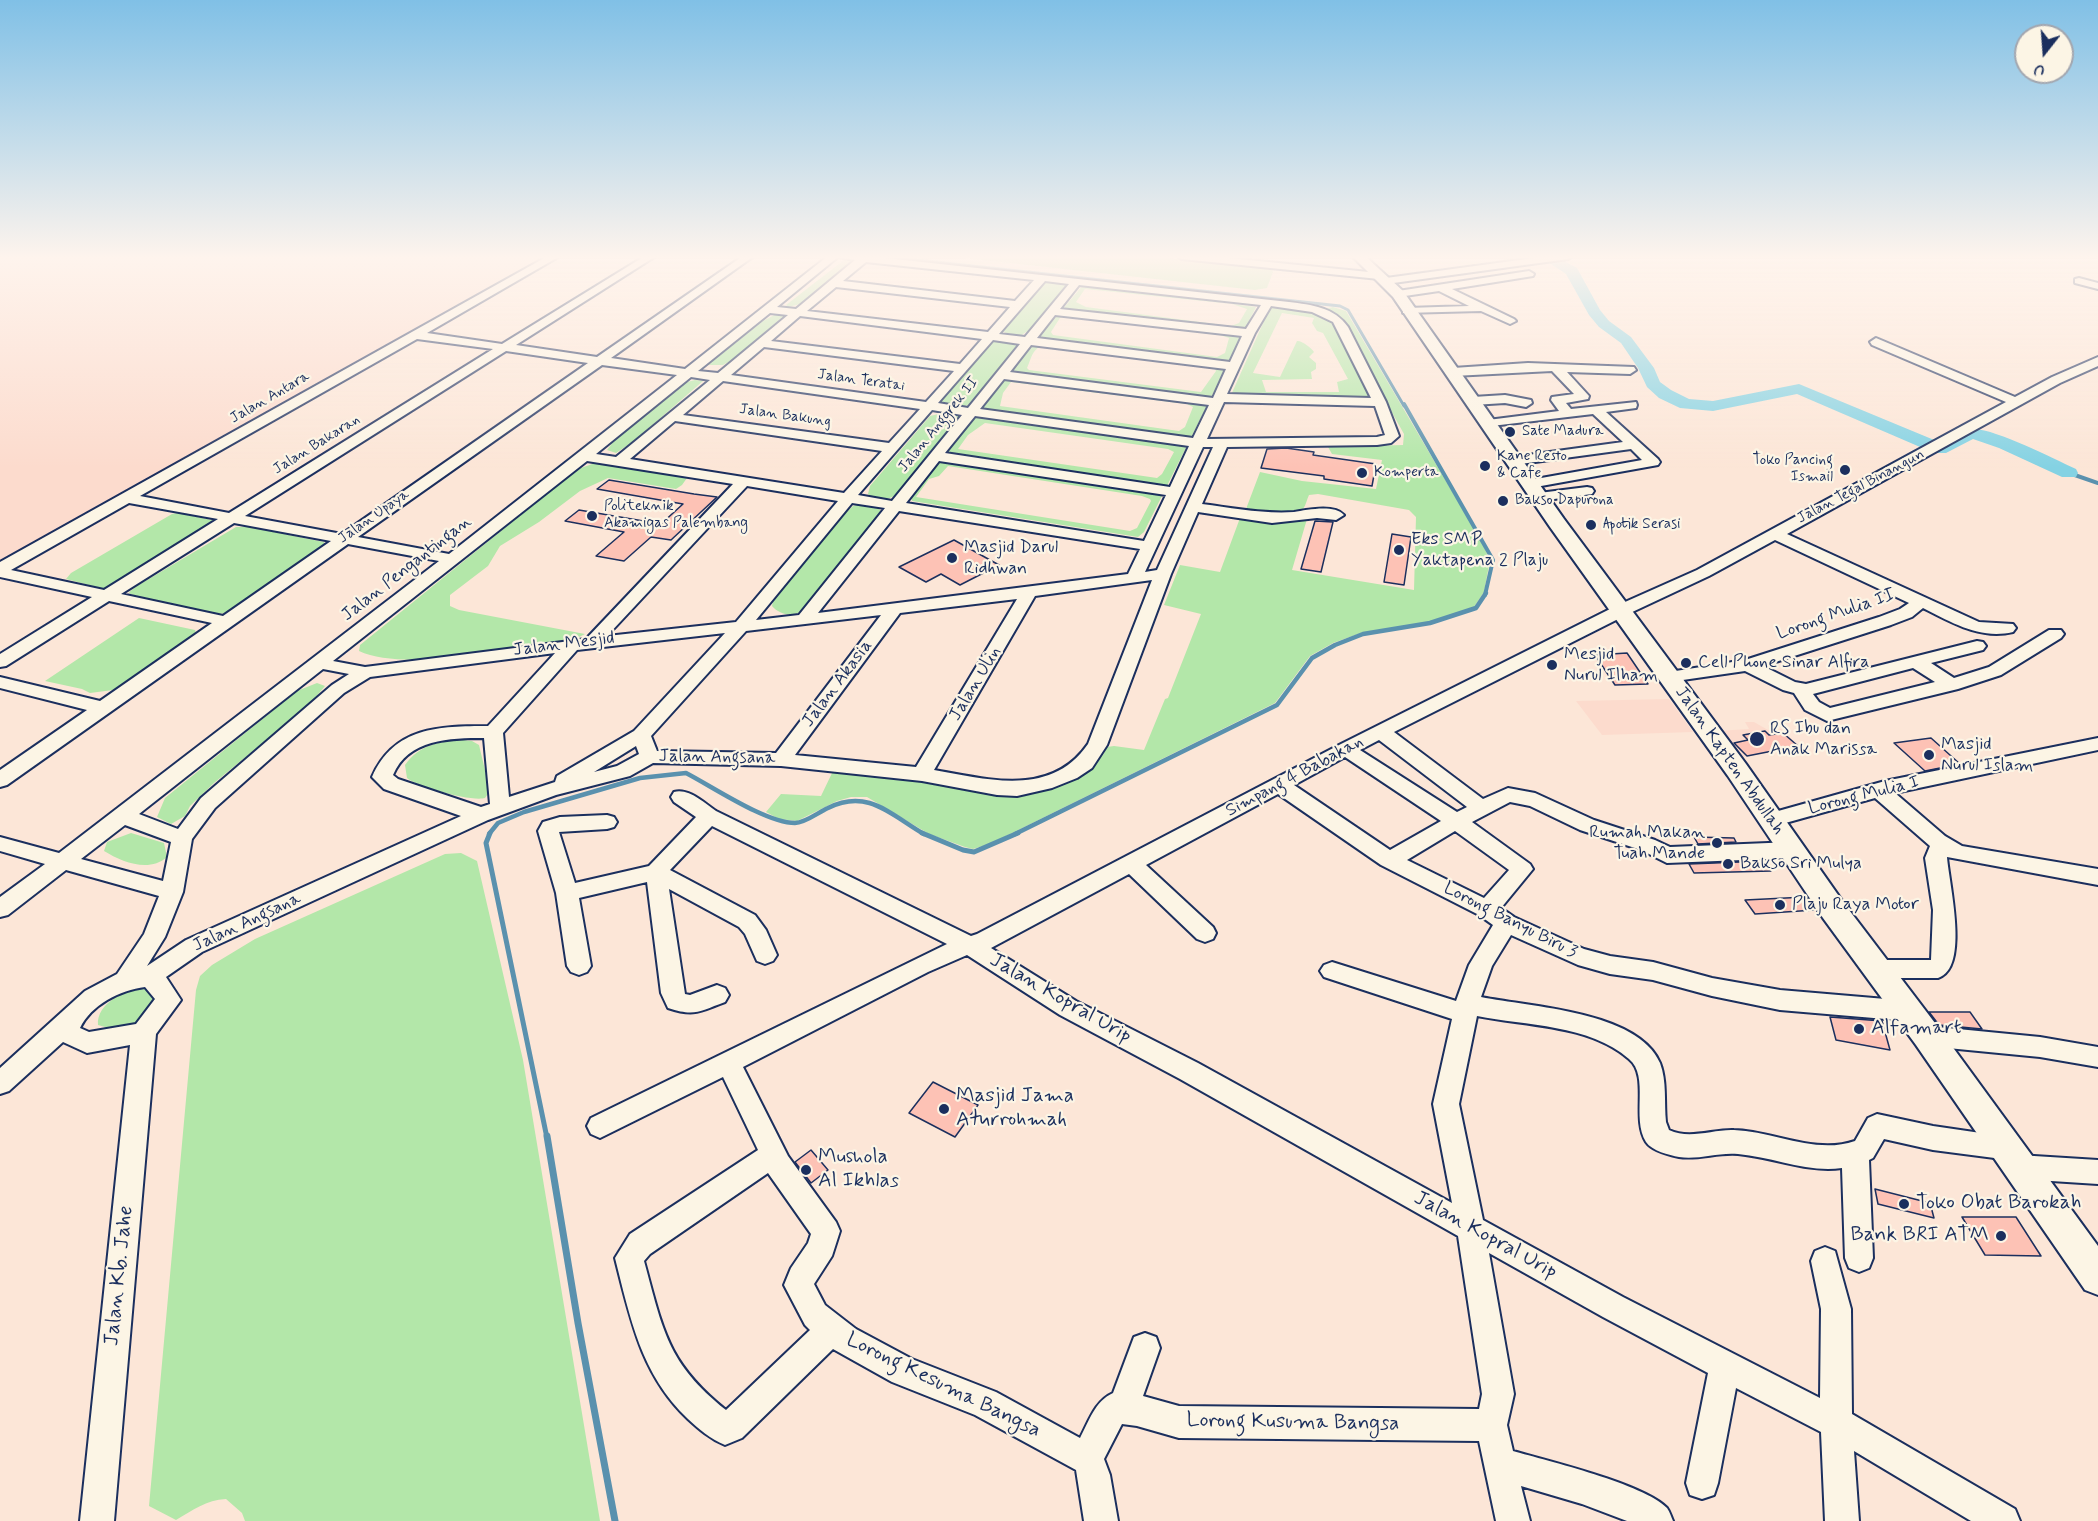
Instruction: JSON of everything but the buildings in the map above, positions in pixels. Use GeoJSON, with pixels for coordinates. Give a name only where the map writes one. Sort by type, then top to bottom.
{"type":"FeatureCollection","features":[{"type":"Feature","properties":{"kind":"main road","name":"Jalan Kapten Abdullah"},"geometry":{"type":"LineString","coordinates":[[1420,327],[1454,372],[1513,461],[2098,1277]]}},
{"type":"Feature","properties":{"kind":"street","name":"Jalan Antara"},"geometry":{"type":"LineString","coordinates":[[0,570],[428,327]]}},
{"type":"Feature","properties":{"kind":"street","name":"Jalan Bakaran"},"geometry":{"type":"LineString","coordinates":[[0,662],[536,327]]}},
{"type":"Feature","properties":{"kind":"street","name":"Jalan Upaya"},"geometry":{"type":"LineString","coordinates":[[0,780],[647,327]]}},
{"type":"Feature","properties":{"kind":"street","name":"Jalan Pengantingan"},"geometry":{"type":"LineString","coordinates":[[0,909],[123,816],[584,456],[744,327]]}},
{"type":"Feature","properties":{"kind":"street"},"geometry":{"type":"LineString","coordinates":[[618,462],[781,327]]}},
{"type":"Feature","properties":{"kind":"street"},"geometry":{"type":"LineString","coordinates":[[910,327],[1233,366]]}},
{"type":"Feature","properties":{"kind":"street"},"geometry":{"type":"LineString","coordinates":[[550,790],[641,735],[743,624],[848,498],[999,327]]}},
{"type":"Feature","properties":{"kind":"street","name":"Jalan Anggrek II"},"geometry":{"type":"LineString","coordinates":[[805,618],[1039,327]]}},
{"type":"Feature","properties":{"kind":"street"},"geometry":{"type":"LineString","coordinates":[[1195,327],[1249,333]]}},
{"type":"Feature","properties":{"kind":"street"},"geometry":{"type":"LineString","coordinates":[[1134,578],[1253,327]]}},
{"type":"Feature","properties":{"kind":"street"},"geometry":{"type":"LineString","coordinates":[[1002,375],[1218,400],[1380,402],[1342,327]]}},
{"type":"Feature","properties":{"kind":"street","name":"Jalan Teratai"},"geometry":{"type":"LineString","coordinates":[[414,335],[1196,443],[1386,440],[1392,435],[1380,402]]}},
{"type":"Feature","properties":{"kind":"street"},"geometry":{"type":"LineString","coordinates":[[1876,342],[2016,402]]}},
{"type":"Feature","properties":{"kind":"street"},"geometry":{"type":"LineString","coordinates":[[761,343],[962,368]]}},
{"type":"Feature","properties":{"kind":"street","name":"Jalan Tegal Binangun"},"geometry":{"type":"LineString","coordinates":[[1622,610],[1674,588],[2056,380],[2098,361]]}},
{"type":"Feature","properties":{"kind":"street"},"geometry":{"type":"LineString","coordinates":[[1454,372],[1528,367],[1630,370]]}},
{"type":"Feature","properties":{"kind":"street"},"geometry":{"type":"LineString","coordinates":[[1557,369],[1583,396],[1557,400],[1568,414]]}},
{"type":"Feature","properties":{"kind":"street"},"geometry":{"type":"LineString","coordinates":[[1473,401],[1505,399],[1526,403]]}},
{"type":"Feature","properties":{"kind":"street"},"geometry":{"type":"LineString","coordinates":[[1488,424],[1631,405]]}},
{"type":"Feature","properties":{"kind":"street"},"geometry":{"type":"LineString","coordinates":[[1534,490],[1653,462],[1596,410]]}},
{"type":"Feature","properties":{"kind":"street","name":"Jalan Bakung"},"geometry":{"type":"LineString","coordinates":[[672,417],[892,448]]}},
{"type":"Feature","properties":{"kind":"street","name":"Jalan Angsana"},"geometry":{"type":"LineString","coordinates":[[0,1083],[104,989],[138,978],[194,946],[481,815],[550,790],[623,771],[650,757],[780,760],[922,774],[997,788],[1017,789],[1055,779],[1084,763],[1097,745],[1163,574],[1195,507],[1221,444]]}},
{"type":"Feature","properties":{"kind":"street"},"geometry":{"type":"LineString","coordinates":[[1513,461],[1634,445]]}},
{"type":"Feature","properties":{"kind":"street"},"geometry":{"type":"LineString","coordinates":[[584,456],[1149,546]]}},
{"type":"Feature","properties":{"kind":"street"},"geometry":{"type":"LineString","coordinates":[[935,456],[1174,492]]}},
{"type":"Feature","properties":{"kind":"street"},"geometry":{"type":"LineString","coordinates":[[593,641],[743,483]]}},
{"type":"Feature","properties":{"kind":"street"},"geometry":{"type":"LineString","coordinates":[[1534,490],[1587,491]]}},
{"type":"Feature","properties":{"kind":"street"},"geometry":{"type":"LineString","coordinates":[[128,498],[451,560]]}},
{"type":"Feature","properties":{"kind":"street"},"geometry":{"type":"LineString","coordinates":[[1195,507],[1272,518],[1317,514],[1336,515]]}},
{"type":"Feature","properties":{"kind":"street","name":"Lorong Mulia II"},"geometry":{"type":"LineString","coordinates":[[1670,677],[1748,665],[1906,613],[1918,605],[1918,600],[1775,534]]}},
{"type":"Feature","properties":{"kind":"street"},"geometry":{"type":"LineString","coordinates":[[0,570],[224,621]]}},
{"type":"Feature","properties":{"kind":"street","name":"Jalan Mesjid"},"geometry":{"type":"LineString","coordinates":[[138,978],[172,892],[182,838],[208,803],[232,781],[338,689],[365,672],[593,641],[1029,593],[1163,574]]}},
{"type":"Feature","properties":{"kind":"street","name":"Jalan Ulin"},"geometry":{"type":"LineString","coordinates":[[922,774],[1029,593]]}},
{"type":"Feature","properties":{"kind":"street"},"geometry":{"type":"LineString","coordinates":[[1918,600],[1980,628],[2007,628]]}},
{"type":"Feature","properties":{"kind":"street","name":"Jalan Akasia"},"geometry":{"type":"LineString","coordinates":[[780,760],[895,608]]}},
{"type":"Feature","properties":{"kind":"street","name":"Simpang 4 Babakan"},"geometry":{"type":"LineString","coordinates":[[969,945],[984,941],[1346,750],[1622,610]]}},
{"type":"Feature","properties":{"kind":"street"},"geometry":{"type":"LineString","coordinates":[[1748,665],[1801,690],[1812,706],[1827,715],[1995,671],[2055,634]]}},
{"type":"Feature","properties":{"kind":"street"},"geometry":{"type":"LineString","coordinates":[[500,807],[493,732],[573,644]]}},
{"type":"Feature","properties":{"kind":"street"},"geometry":{"type":"LineString","coordinates":[[1801,690],[1918,663],[1977,646]]}},
{"type":"Feature","properties":{"kind":"street"},"geometry":{"type":"LineString","coordinates":[[318,663],[365,672]]}},
{"type":"Feature","properties":{"kind":"street"},"geometry":{"type":"LineString","coordinates":[[1918,663],[1949,684]]}},
{"type":"Feature","properties":{"kind":"street"},"geometry":{"type":"LineString","coordinates":[[0,682],[103,708]]}},
{"type":"Feature","properties":{"kind":"street"},"geometry":{"type":"LineString","coordinates":[[481,815],[391,784],[382,777],[384,767],[394,755],[416,741],[449,732],[493,732]]}},
{"type":"Feature","properties":{"kind":"street"},"geometry":{"type":"LineString","coordinates":[[1381,732],[1482,808]]}},
{"type":"Feature","properties":{"kind":"street"},"geometry":{"type":"LineString","coordinates":[[641,735],[650,757]]}},
{"type":"Feature","properties":{"kind":"street","name":"Lorong Mulia I"},"geometry":{"type":"LineString","coordinates":[[1771,820],[1879,790],[2098,744]]}},
{"type":"Feature","properties":{"kind":"street"},"geometry":{"type":"LineString","coordinates":[[1346,750],[1456,821],[1522,869],[1496,916],[1466,1009],[1446,1104],[1471,1229],[1498,1394],[1491,1425],[1513,1521]]}},
{"type":"Feature","properties":{"kind":"street","name":"Lorong Banyu Biru 3"},"geometry":{"type":"LineString","coordinates":[[1279,785],[1389,860],[1568,952],[1610,965],[1653,971],[1712,987],[1780,1000],[1909,1011]]}},
{"type":"Feature","properties":{"kind":"street"},"geometry":{"type":"LineString","coordinates":[[1879,790],[1944,846],[1961,855],[2098,877]]}},
{"type":"Feature","properties":{"kind":"street"},"geometry":{"type":"LineString","coordinates":[[1389,860],[1456,821],[1508,795],[1535,800],[1587,825],[1648,845],[1667,855],[1793,850]]}},
{"type":"Feature","properties":{"kind":"street","name":"Jalan Kopral Urip"},"geometry":{"type":"LineString","coordinates":[[681,797],[710,816],[969,945],[1068,1008],[1189,1071],[1471,1229],[1836,1423],[2003,1521]]}},
{"type":"Feature","properties":{"kind":"street"},"geometry":{"type":"LineString","coordinates":[[123,816],[182,838]]}},
{"type":"Feature","properties":{"kind":"street"},"geometry":{"type":"LineString","coordinates":[[567,892],[656,872],[710,816]]}},
{"type":"Feature","properties":{"kind":"street"},"geometry":{"type":"LineString","coordinates":[[579,966],[567,892],[548,831],[550,827],[560,824],[608,822]]}},
{"type":"Feature","properties":{"kind":"street"},"geometry":{"type":"LineString","coordinates":[[0,844],[60,863],[172,892]]}},
{"type":"Feature","properties":{"kind":"street"},"geometry":{"type":"LineString","coordinates":[[1876,969],[1927,971],[1938,969],[1942,964],[1944,910],[1936,858],[1938,850],[1944,846]]}},
{"type":"Feature","properties":{"kind":"street"},"geometry":{"type":"LineString","coordinates":[[1132,864],[1205,933]]}},
{"type":"Feature","properties":{"kind":"street"},"geometry":{"type":"LineString","coordinates":[[656,872],[747,921],[755,930],[765,955]]}},
{"type":"Feature","properties":{"kind":"street"},"geometry":{"type":"LineString","coordinates":[[656,872],[673,993],[676,1000],[690,1005],[717,995]]}},
{"type":"Feature","properties":{"kind":"street"},"geometry":{"type":"LineString","coordinates":[[600,1126],[674,1092],[728,1061],[945,953],[969,945]]}},
{"type":"Feature","properties":{"kind":"street"},"geometry":{"type":"LineString","coordinates":[[1332,971],[1466,1009],[1548,1016],[1571,1021],[1613,1036],[1640,1052],[1651,1069],[1655,1131],[1660,1138],[1670,1142],[1692,1146],[1742,1142],[1829,1158],[1854,1155],[1868,1146],[1877,1126],[2014,1158],[2098,1172]]}},
{"type":"Feature","properties":{"kind":"street"},"geometry":{"type":"LineString","coordinates":[[66,1024],[69,1034],[87,1043],[122,1038],[144,1031],[169,1000],[157,983],[138,978]]}},
{"type":"Feature","properties":{"kind":"street","name":"Jalan Kb. Jahe"},"geometry":{"type":"LineString","coordinates":[[97,1521],[144,1031]]}},
{"type":"Feature","properties":{"kind":"street"},"geometry":{"type":"LineString","coordinates":[[1927,1036],[2040,1047],[2098,1057]]}},
{"type":"Feature","properties":{"kind":"street","name":"Lorong Kesuma Bangsa"},"geometry":{"type":"LineString","coordinates":[[728,1061],[778,1165],[826,1231],[823,1248],[798,1286],[815,1315],[831,1330],[903,1371],[985,1403],[1087,1459]]}},
{"type":"Feature","properties":{"kind":"street"},"geometry":{"type":"LineString","coordinates":[[773,1155],[640,1244],[631,1253],[629,1258],[645,1317],[658,1356],[678,1385],[710,1419],[725,1428],[731,1427],[831,1330]]}},
{"type":"Feature","properties":{"kind":"street"},"geometry":{"type":"LineString","coordinates":[[1854,1155],[1859,1258]]}},
{"type":"Feature","properties":{"kind":"street"},"geometry":{"type":"LineString","coordinates":[[1825,1261],[1836,1309],[1836,1423],[1842,1521]]}},
{"type":"Feature","properties":{"kind":"street"},"geometry":{"type":"LineString","coordinates":[[1101,1521],[1094,1475],[1087,1459],[1114,1416],[1144,1348]]}},
{"type":"Feature","properties":{"kind":"street"},"geometry":{"type":"LineString","coordinates":[[1702,1483],[1725,1366]]}},
{"type":"Feature","properties":{"kind":"street","name":"Lorong Kusuma Bangsa"},"geometry":{"type":"LineString","coordinates":[[1114,1416],[1179,1422],[1491,1425]]}},
{"type":"Feature","properties":{"kind":"street"},"geometry":{"type":"LineString","coordinates":[[1500,1464],[1622,1502],[1656,1521]]}},
{"type":"Feature","properties":{"kind":"shaded area"},"geometry":{"type":"Polygon","coordinates":[[[0,327],[421,327],[0,561],[0,327]]]}},
{"type":"Feature","properties":{"kind":"shaded area"},"geometry":{"type":"Polygon","coordinates":[[[1669,699],[1693,732],[1602,735],[1576,701],[1669,699]]]}},
{"type":"Feature","properties":{"kind":"shaded area","name":"RS Ibu dan Anak Marissa"},"geometry":{"type":"Polygon","coordinates":[[[1745,722],[1754,722],[1768,730],[1781,729],[1800,747],[1737,758],[1716,731],[1749,729],[1745,722]]]}},
{"type":"Feature","properties":{"kind":"green space"},"geometry":{"type":"Polygon","coordinates":[[[756,327],[771,327],[732,360],[723,365],[708,365],[756,327]]]}},
{"type":"Feature","properties":{"kind":"green space"},"geometry":{"type":"Polygon","coordinates":[[[1007,327],[1034,327],[1020,336],[1003,332],[1007,327]]]}},
{"type":"Feature","properties":{"kind":"green space"},"geometry":{"type":"Polygon","coordinates":[[[1048,327],[1054,327],[1051,332],[1053,335],[1217,357],[1225,353],[1229,338],[1155,327],[1246,327],[1144,532],[1138,537],[912,501],[911,495],[971,418],[1048,327]],[[1039,347],[1032,355],[1027,368],[1029,370],[1201,392],[1216,371],[1215,369],[1039,347]],[[1011,382],[1003,393],[1000,406],[1179,431],[1185,427],[1193,407],[1187,404],[1011,382]],[[985,423],[968,435],[958,449],[1157,478],[1162,474],[1174,452],[1168,449],[985,423]],[[948,466],[939,476],[929,479],[916,497],[1130,531],[1137,528],[1151,501],[1142,496],[948,466]]]}},
{"type":"Feature","properties":{"kind":"green space"},"geometry":{"type":"Polygon","coordinates":[[[1261,327],[1275,327],[1253,373],[1280,377],[1297,341],[1311,348],[1314,352],[1309,357],[1316,363],[1316,369],[1311,372],[1312,379],[1262,380],[1266,392],[1339,392],[1337,382],[1348,379],[1323,333],[1317,331],[1314,327],[1336,327],[1359,369],[1370,397],[1231,395],[1261,327]]]}},
{"type":"Feature","properties":{"kind":"green space"},"geometry":{"type":"Polygon","coordinates":[[[1338,327],[1355,327],[1480,539],[1490,560],[1484,592],[1474,607],[1428,622],[1361,633],[1333,643],[1310,656],[1275,703],[990,844],[973,849],[929,834],[867,797],[851,797],[837,801],[797,821],[779,819],[766,812],[781,794],[821,796],[833,771],[948,782],[1021,795],[1068,777],[1103,755],[1107,747],[1144,750],[1165,699],[1168,698],[1201,614],[1164,605],[1180,565],[1220,572],[1240,518],[1307,519],[1292,570],[1414,590],[1416,517],[1409,510],[1318,494],[1309,495],[1303,509],[1293,513],[1246,509],[1260,472],[1302,481],[1376,489],[1382,460],[1332,454],[1328,447],[1403,445],[1404,434],[1363,361],[1338,327]]]}},
{"type":"Feature","properties":{"kind":"green space"},"geometry":{"type":"Polygon","coordinates":[[[995,340],[1020,343],[1010,358],[968,405],[958,408],[942,404],[942,398],[995,340]]]}},
{"type":"Feature","properties":{"kind":"green space"},"geometry":{"type":"Polygon","coordinates":[[[703,381],[634,441],[616,453],[607,450],[613,442],[687,382],[703,381]]]}},
{"type":"Feature","properties":{"kind":"green space"},"geometry":{"type":"Polygon","coordinates":[[[947,412],[959,414],[959,420],[897,494],[882,500],[868,494],[870,486],[930,416],[947,412]]]}},
{"type":"Feature","properties":{"kind":"green space"},"geometry":{"type":"Polygon","coordinates":[[[595,463],[687,478],[676,489],[608,478],[580,491],[539,522],[500,546],[488,566],[450,595],[450,606],[459,610],[585,634],[575,639],[434,659],[405,660],[380,657],[359,651],[360,645],[553,489],[581,468],[595,463]]]}},
{"type":"Feature","properties":{"kind":"green space"},"geometry":{"type":"Polygon","coordinates":[[[864,503],[877,507],[882,512],[803,610],[791,615],[775,609],[772,606],[774,598],[838,520],[853,506],[864,503]]]}},
{"type":"Feature","properties":{"kind":"green space"},"geometry":{"type":"Polygon","coordinates":[[[178,513],[212,520],[214,524],[108,590],[66,579],[71,573],[172,514],[178,513]]]}},
{"type":"Feature","properties":{"kind":"green space"},"geometry":{"type":"Polygon","coordinates":[[[236,527],[249,527],[324,542],[325,547],[229,612],[213,615],[130,594],[129,592],[137,586],[236,527]]]}},
{"type":"Feature","properties":{"kind":"green space"},"geometry":{"type":"Polygon","coordinates":[[[139,618],[195,630],[196,633],[113,690],[90,693],[82,689],[45,681],[139,618]]]}},
{"type":"Feature","properties":{"kind":"green space"},"geometry":{"type":"Polygon","coordinates":[[[317,683],[325,686],[310,704],[214,783],[190,806],[185,816],[171,824],[157,817],[165,798],[297,691],[317,683]]]}},
{"type":"Feature","properties":{"kind":"green space"},"geometry":{"type":"Polygon","coordinates":[[[463,740],[479,745],[490,791],[485,798],[469,798],[445,793],[407,778],[405,765],[417,753],[438,743],[463,740]]]}},
{"type":"Feature","properties":{"kind":"green space"},"geometry":{"type":"Polygon","coordinates":[[[131,833],[164,843],[167,857],[160,862],[144,865],[127,862],[104,851],[107,842],[131,833]]]}},
{"type":"Feature","properties":{"kind":"green space"},"geometry":{"type":"Polygon","coordinates":[[[461,853],[477,861],[523,1060],[600,1521],[245,1521],[242,1513],[226,1499],[206,1503],[176,1520],[149,1506],[196,990],[200,976],[212,965],[255,939],[445,854],[461,853]]]}},
{"type":"Feature","properties":{"kind":"green space"},"geometry":{"type":"Polygon","coordinates":[[[145,987],[157,998],[141,1021],[112,1029],[98,1025],[102,1010],[107,1004],[122,994],[145,987]]]}},
{"type":"Feature","properties":{"kind":"waterway"},"geometry":{"type":"LineString","coordinates":[[1358,327],[1404,406]]}},
{"type":"Feature","properties":{"kind":"waterway"},"geometry":{"type":"LineString","coordinates":[[1608,327],[1626,340],[1646,368],[1653,384],[1665,394],[1686,404],[1713,406],[1799,389],[1940,449],[1963,436],[1974,434],[2005,444],[2069,473]]}},
{"type":"Feature","properties":{"kind":"waterway"},"geometry":{"type":"LineString","coordinates":[[1404,404],[1493,560],[1485,594]]}},
{"type":"Feature","properties":{"kind":"waterway"},"geometry":{"type":"LineString","coordinates":[[2069,473],[2098,483]]}},
{"type":"Feature","properties":{"kind":"waterway"},"geometry":{"type":"LineString","coordinates":[[1015,834],[1277,705],[1312,658],[1335,645],[1363,634],[1430,623],[1476,608],[1485,594]]}},
{"type":"Feature","properties":{"kind":"waterway"},"geometry":{"type":"LineString","coordinates":[[489,834],[498,823],[524,812],[640,778],[686,773],[755,811],[783,821],[799,823],[842,803],[867,802],[890,812],[923,834]]}},
{"type":"Feature","properties":{"kind":"waterway"},"geometry":{"type":"LineString","coordinates":[[490,833],[486,843],[547,1138]]}},
{"type":"Feature","properties":{"kind":"waterway"},"geometry":{"type":"LineString","coordinates":[[923,834],[963,850],[974,852],[1018,833]]}},
{"type":"Feature","properties":{"kind":"waterway"},"geometry":{"type":"LineString","coordinates":[[547,1136],[578,1323],[615,1521]]}},
{"type":"Feature","properties":{"kind":"place","name":"Sate Madura"},"geometry":{"type":"Point","coordinates":[1510,432]}},
{"type":"Feature","properties":{"kind":"place","name":"Kane Resto & Cafe"},"geometry":{"type":"Point","coordinates":[1485,466]}},
{"type":"Feature","properties":{"kind":"place","name":"Toko Pancing Ismail"},"geometry":{"type":"Point","coordinates":[1845,470]}},
{"type":"Feature","properties":{"kind":"place","name":"Komperta"},"geometry":{"type":"Point","coordinates":[1362,473]}},
{"type":"Feature","properties":{"kind":"place","name":"Bakso Dapurona"},"geometry":{"type":"Point","coordinates":[1503,501]}},
{"type":"Feature","properties":{"kind":"place","name":"Politeknik Akamigas Palembang"},"geometry":{"type":"Point","coordinates":[592,516]}},
{"type":"Feature","properties":{"kind":"place","name":"Apotik Serasi"},"geometry":{"type":"Point","coordinates":[1591,525]}},
{"type":"Feature","properties":{"kind":"place","name":"Eks SMP Yaktapena 2 Plaju"},"geometry":{"type":"Point","coordinates":[1399,550]}},
{"type":"Feature","properties":{"kind":"place","name":"Masjid Darul Ridhwan"},"geometry":{"type":"Point","coordinates":[952,558]}},
{"type":"Feature","properties":{"kind":"place","name":"Cell Phone Sinar Alfira"},"geometry":{"type":"Point","coordinates":[1686,663]}},
{"type":"Feature","properties":{"kind":"place","name":"Mesjid Nurul Ilham"},"geometry":{"type":"Point","coordinates":[1552,665]}},
{"type":"Feature","properties":{"kind":"place","name":"RS Ibu dan Anak Marissa"},"geometry":{"type":"Point","coordinates":[1757,739]}},
{"type":"Feature","properties":{"kind":"place","name":"Masjid Nurul Islam"},"geometry":{"type":"Point","coordinates":[1929,755]}},
{"type":"Feature","properties":{"kind":"place","name":"Rumah Makan Tuah Mande"},"geometry":{"type":"Point","coordinates":[1717,843]}},
{"type":"Feature","properties":{"kind":"place","name":"Bakso Sri Mulya"},"geometry":{"type":"Point","coordinates":[1728,864]}},
{"type":"Feature","properties":{"kind":"place","name":"Plaju Raya Motor"},"geometry":{"type":"Point","coordinates":[1780,905]}},
{"type":"Feature","properties":{"kind":"place","name":"Alfamart"},"geometry":{"type":"Point","coordinates":[1859,1029]}},
{"type":"Feature","properties":{"kind":"place","name":"Masjid Jama Aturrohmah"},"geometry":{"type":"Point","coordinates":[944,1109]}},
{"type":"Feature","properties":{"kind":"place","name":"Mushola Al Ikhlas"},"geometry":{"type":"Point","coordinates":[806,1170]}},
{"type":"Feature","properties":{"kind":"place","name":"Toko Obat Barokah"},"geometry":{"type":"Point","coordinates":[1904,1204]}},
{"type":"Feature","properties":{"kind":"place","name":"Bank BRI ATM"},"geometry":{"type":"Point","coordinates":[2001,1236]}}]}
